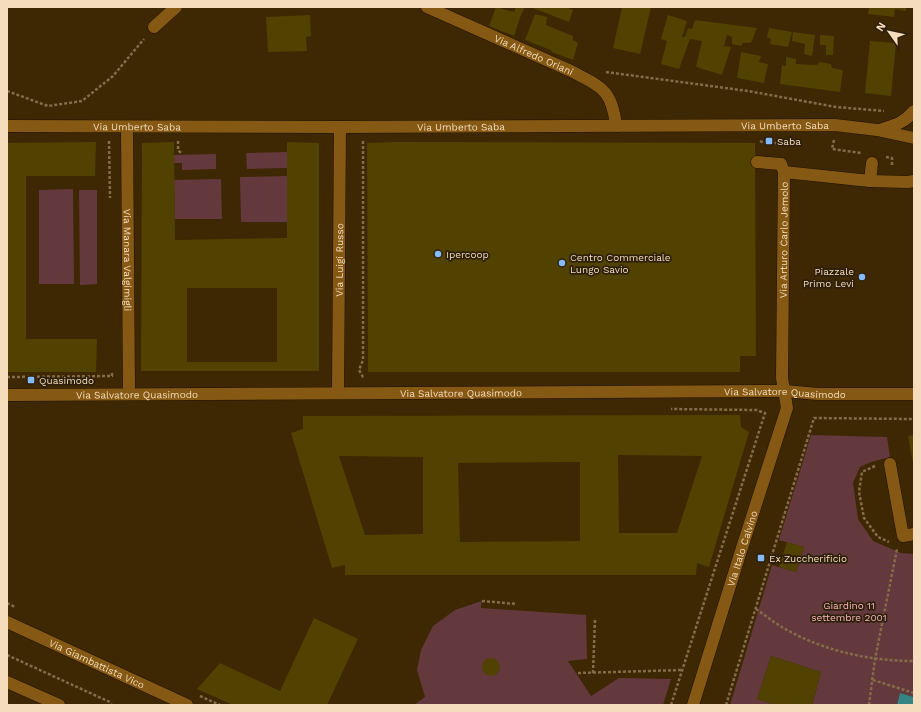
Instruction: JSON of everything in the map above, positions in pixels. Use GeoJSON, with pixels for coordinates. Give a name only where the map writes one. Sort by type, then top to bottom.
{"type":"FeatureCollection","features":[{"type":"Feature","properties":{"kind":"street"},"geometry":{"type":"LineString","coordinates":[[154,28],[176,7]]}},
{"type":"Feature","properties":{"kind":"street","name":"Via Alfredo Oriani"},"geometry":{"type":"LineString","coordinates":[[427,7],[571,71],[594,83],[603,89],[609,97],[614,110],[616,126]]}},
{"type":"Feature","properties":{"kind":"street"},"geometry":{"type":"LineString","coordinates":[[877,130],[908,119],[914,111]]}},
{"type":"Feature","properties":{"kind":"street","name":"Via Umberto Saba"},"geometry":{"type":"LineString","coordinates":[[7,126],[340,127],[835,125],[877,130],[914,138]]}},
{"type":"Feature","properties":{"kind":"street","name":"Via Manara Valgimigli"},"geometry":{"type":"LineString","coordinates":[[128,127],[130,394]]}},
{"type":"Feature","properties":{"kind":"street","name":"Via Luigi Russo"},"geometry":{"type":"LineString","coordinates":[[338,392],[340,127]]}},
{"type":"Feature","properties":{"kind":"street"},"geometry":{"type":"LineString","coordinates":[[757,162],[781,164],[784,172]]}},
{"type":"Feature","properties":{"kind":"street"},"geometry":{"type":"LineString","coordinates":[[870,181],[872,164]]}},
{"type":"Feature","properties":{"kind":"street","name":"Via Arturo Carlo Jemolo"},"geometry":{"type":"LineString","coordinates":[[786,391],[782,378],[784,172],[870,181],[912,182]]}},
{"type":"Feature","properties":{"kind":"street","name":"Via Salvatore Quasimodo"},"geometry":{"type":"LineString","coordinates":[[7,394],[786,391],[818,394],[914,394]]}},
{"type":"Feature","properties":{"kind":"street","name":"Via Italo Calvino"},"geometry":{"type":"LineString","coordinates":[[693,705],[787,408],[786,391]]}},
{"type":"Feature","properties":{"kind":"street"},"geometry":{"type":"LineString","coordinates":[[890,464],[904,541]]}},
{"type":"Feature","properties":{"kind":"street","name":"Via Giambattista Vico"},"geometry":{"type":"LineString","coordinates":[[7,622],[187,705]]}},
{"type":"Feature","properties":{"kind":"street"},"geometry":{"type":"LineString","coordinates":[[7,682],[59,705]]}},
{"type":"Feature","properties":{"kind":"path"},"geometry":{"type":"LineString","coordinates":[[7,91],[48,106],[82,101],[113,76],[154,28]]}},
{"type":"Feature","properties":{"kind":"path"},"geometry":{"type":"LineString","coordinates":[[604,72],[748,91],[836,107],[888,112]]}},
{"type":"Feature","properties":{"kind":"path"},"geometry":{"type":"LineString","coordinates":[[363,138],[363,360],[359,370],[363,377],[371,377]]}},
{"type":"Feature","properties":{"kind":"path"},"geometry":{"type":"LineString","coordinates":[[102,140],[109,140],[110,204]]}},
{"type":"Feature","properties":{"kind":"path"},"geometry":{"type":"LineString","coordinates":[[759,140],[764,143]]}},
{"type":"Feature","properties":{"kind":"path"},"geometry":{"type":"LineString","coordinates":[[832,150],[834,140]]}},
{"type":"Feature","properties":{"kind":"path"},"geometry":{"type":"LineString","coordinates":[[178,142],[178,150],[182,154]]}},
{"type":"Feature","properties":{"kind":"path"},"geometry":{"type":"LineString","coordinates":[[7,377],[112,376],[112,370]]}},
{"type":"Feature","properties":{"kind":"path"},"geometry":{"type":"LineString","coordinates":[[667,409],[756,410],[765,413],[670,705]]}},
{"type":"Feature","properties":{"kind":"path"},"geometry":{"type":"LineString","coordinates":[[726,705],[814,418],[914,419]]}},
{"type":"Feature","properties":{"kind":"path"},"geometry":{"type":"LineString","coordinates":[[869,705],[875,659],[904,541],[878,537],[864,518],[858,492],[862,472],[874,466],[890,464]]}},
{"type":"Feature","properties":{"kind":"path"},"geometry":{"type":"LineString","coordinates":[[482,601],[517,604]]}},
{"type":"Feature","properties":{"kind":"path"},"geometry":{"type":"LineString","coordinates":[[756,610],[778,625],[801,637],[843,652],[875,659],[914,661]]}},
{"type":"Feature","properties":{"kind":"path"},"geometry":{"type":"LineString","coordinates":[[593,673],[595,619]]}},
{"type":"Feature","properties":{"kind":"path"},"geometry":{"type":"LineString","coordinates":[[7,655],[112,703]]}},
{"type":"Feature","properties":{"kind":"path"},"geometry":{"type":"LineString","coordinates":[[578,673],[682,670]]}},
{"type":"Feature","properties":{"kind":"path"},"geometry":{"type":"LineString","coordinates":[[873,680],[914,693]]}},
{"type":"Feature","properties":{"kind":"green space"},"geometry":{"type":"Polygon","coordinates":[[[287,152],[287,168],[247,169],[246,153],[287,152]]]}},
{"type":"Feature","properties":{"kind":"green space"},"geometry":{"type":"Polygon","coordinates":[[[216,154],[216,169],[182,170],[182,163],[174,163],[174,155],[216,154]]]}},
{"type":"Feature","properties":{"kind":"green space"},"geometry":{"type":"Polygon","coordinates":[[[287,176],[287,222],[241,222],[240,177],[287,176]]]}},
{"type":"Feature","properties":{"kind":"green space"},"geometry":{"type":"Polygon","coordinates":[[[221,179],[222,219],[175,219],[174,180],[221,179]]]}},
{"type":"Feature","properties":{"kind":"green space"},"geometry":{"type":"Polygon","coordinates":[[[73,189],[74,284],[39,284],[39,190],[73,189]]]}},
{"type":"Feature","properties":{"kind":"green space"},"geometry":{"type":"Polygon","coordinates":[[[79,190],[97,190],[97,284],[80,285],[79,190]]]}},
{"type":"Feature","properties":{"kind":"green space","name":"Giardino 11 settembre 2001"},"geometry":{"type":"Polygon","coordinates":[[[811,435],[887,437],[890,457],[871,462],[860,467],[853,483],[858,519],[873,541],[901,553],[914,554],[914,697],[900,693],[897,705],[812,705],[821,672],[771,656],[757,699],[776,705],[730,705],[772,565],[796,572],[804,547],[779,540],[811,435]]]}},
{"type":"Feature","properties":{"kind":"green space"},"geometry":{"type":"Polygon","coordinates":[[[482,601],[481,608],[586,615],[587,659],[568,661],[591,696],[619,678],[671,679],[663,705],[414,705],[425,697],[417,670],[421,650],[433,626],[455,610],[482,601]]]}},
{"type":"Feature","properties":{"kind":"water"},"geometry":{"type":"Polygon","coordinates":[[[900,693],[914,697],[914,705],[897,705],[900,693]]]}},
{"type":"Feature","properties":{"kind":"building"},"geometry":{"type":"Polygon","coordinates":[[[496,7],[514,12],[516,7],[525,7],[514,36],[489,26],[496,7]]]}},
{"type":"Feature","properties":{"kind":"building"},"geometry":{"type":"Polygon","coordinates":[[[530,7],[566,7],[573,10],[569,22],[530,7]]]}},
{"type":"Feature","properties":{"kind":"building"},"geometry":{"type":"Polygon","coordinates":[[[622,7],[651,7],[640,54],[613,48],[622,7]]]}},
{"type":"Feature","properties":{"kind":"building"},"geometry":{"type":"Polygon","coordinates":[[[869,7],[906,7],[906,11],[895,9],[894,17],[868,14],[869,7]]]}},
{"type":"Feature","properties":{"kind":"building"},"geometry":{"type":"Polygon","coordinates":[[[535,14],[547,17],[546,25],[573,36],[573,40],[578,43],[573,60],[525,40],[535,14]]]}},
{"type":"Feature","properties":{"kind":"building"},"geometry":{"type":"Polygon","coordinates":[[[310,15],[311,36],[306,37],[307,51],[268,52],[266,17],[310,15]]]}},
{"type":"Feature","properties":{"kind":"building"},"geometry":{"type":"Polygon","coordinates":[[[668,15],[687,21],[682,37],[685,37],[688,28],[692,29],[695,20],[757,28],[751,43],[743,43],[741,46],[732,44],[732,37],[727,35],[724,46],[731,47],[722,75],[696,67],[702,41],[690,39],[679,69],[661,64],[667,41],[661,39],[668,15]]]}},
{"type":"Feature","properties":{"kind":"building"},"geometry":{"type":"Polygon","coordinates":[[[769,28],[792,32],[788,47],[770,44],[771,39],[767,37],[769,28]]]}},
{"type":"Feature","properties":{"kind":"building"},"geometry":{"type":"Polygon","coordinates":[[[793,32],[815,35],[812,56],[804,54],[805,44],[792,41],[793,32]]]}},
{"type":"Feature","properties":{"kind":"building"},"geometry":{"type":"Polygon","coordinates":[[[820,35],[834,36],[833,55],[826,55],[826,45],[820,45],[820,35]]]}},
{"type":"Feature","properties":{"kind":"building"},"geometry":{"type":"Polygon","coordinates":[[[870,41],[896,43],[891,96],[865,93],[870,41]]]}},
{"type":"Feature","properties":{"kind":"building"},"geometry":{"type":"Polygon","coordinates":[[[741,52],[761,56],[759,62],[768,64],[764,83],[737,78],[741,52]]]}},
{"type":"Feature","properties":{"kind":"building"},"geometry":{"type":"Polygon","coordinates":[[[786,57],[796,59],[796,64],[817,65],[819,62],[831,64],[832,68],[843,70],[840,92],[780,84],[782,65],[786,66],[786,57]]]}},
{"type":"Feature","properties":{"kind":"building"},"geometry":{"type":"Polygon","coordinates":[[[96,142],[95,176],[26,176],[26,339],[97,339],[96,372],[7,372],[7,143],[96,142]]]}},
{"type":"Feature","properties":{"kind":"building"},"geometry":{"type":"Polygon","coordinates":[[[174,142],[175,240],[287,238],[287,142],[319,143],[319,371],[141,371],[142,143],[174,142]],[[187,288],[187,362],[277,362],[277,288],[187,288]]]}},
{"type":"Feature","properties":{"kind":"building","name":"Centro Commerciale Lungo Savio"},"geometry":{"type":"Polygon","coordinates":[[[367,143],[755,143],[756,356],[740,356],[740,372],[368,372],[367,143]]]}},
{"type":"Feature","properties":{"kind":"building"},"geometry":{"type":"Polygon","coordinates":[[[740,415],[741,427],[749,432],[709,567],[697,563],[696,575],[345,575],[345,565],[332,568],[291,433],[303,429],[303,416],[740,415]],[[618,455],[619,533],[677,533],[702,456],[618,455]],[[339,456],[365,535],[423,534],[423,457],[339,456]],[[580,462],[458,463],[460,542],[580,541],[580,462]]]}},
{"type":"Feature","properties":{"kind":"building"},"geometry":{"type":"Polygon","coordinates":[[[914,435],[914,463],[913,463],[908,436],[914,435]]]}},
{"type":"Feature","properties":{"kind":"building"},"geometry":{"type":"Polygon","coordinates":[[[787,542],[804,547],[796,572],[779,567],[787,542]]]}},
{"type":"Feature","properties":{"kind":"building"},"geometry":{"type":"Polygon","coordinates":[[[314,618],[358,639],[327,705],[233,705],[197,689],[220,663],[280,691],[314,618]]]}},
{"type":"Feature","properties":{"kind":"building"},"geometry":{"type":"Polygon","coordinates":[[[771,656],[821,672],[812,705],[776,705],[757,699],[771,656]]]}},
{"type":"Feature","properties":{"kind":"building"},"geometry":{"type":"Polygon","coordinates":[[[491,658],[498,660],[500,667],[498,674],[491,676],[484,674],[482,667],[484,660],[491,658]]]}},
{"type":"Feature","properties":{"kind":"place","name":"Saba"},"geometry":{"type":"Point","coordinates":[769,141]}},
{"type":"Feature","properties":{"kind":"place","name":"Ipercoop"},"geometry":{"type":"Point","coordinates":[438,254]}},
{"type":"Feature","properties":{"kind":"place","name":"Centro Commerciale Lungo Savio"},"geometry":{"type":"Point","coordinates":[562,263]}},
{"type":"Feature","properties":{"kind":"place","name":"Piazzale Primo Levi"},"geometry":{"type":"Point","coordinates":[862,277]}},
{"type":"Feature","properties":{"kind":"place","name":"Quasimodo"},"geometry":{"type":"Point","coordinates":[31,380]}},
{"type":"Feature","properties":{"kind":"place","name":"Ex Zuccherificio"},"geometry":{"type":"Point","coordinates":[761,558]}}]}
